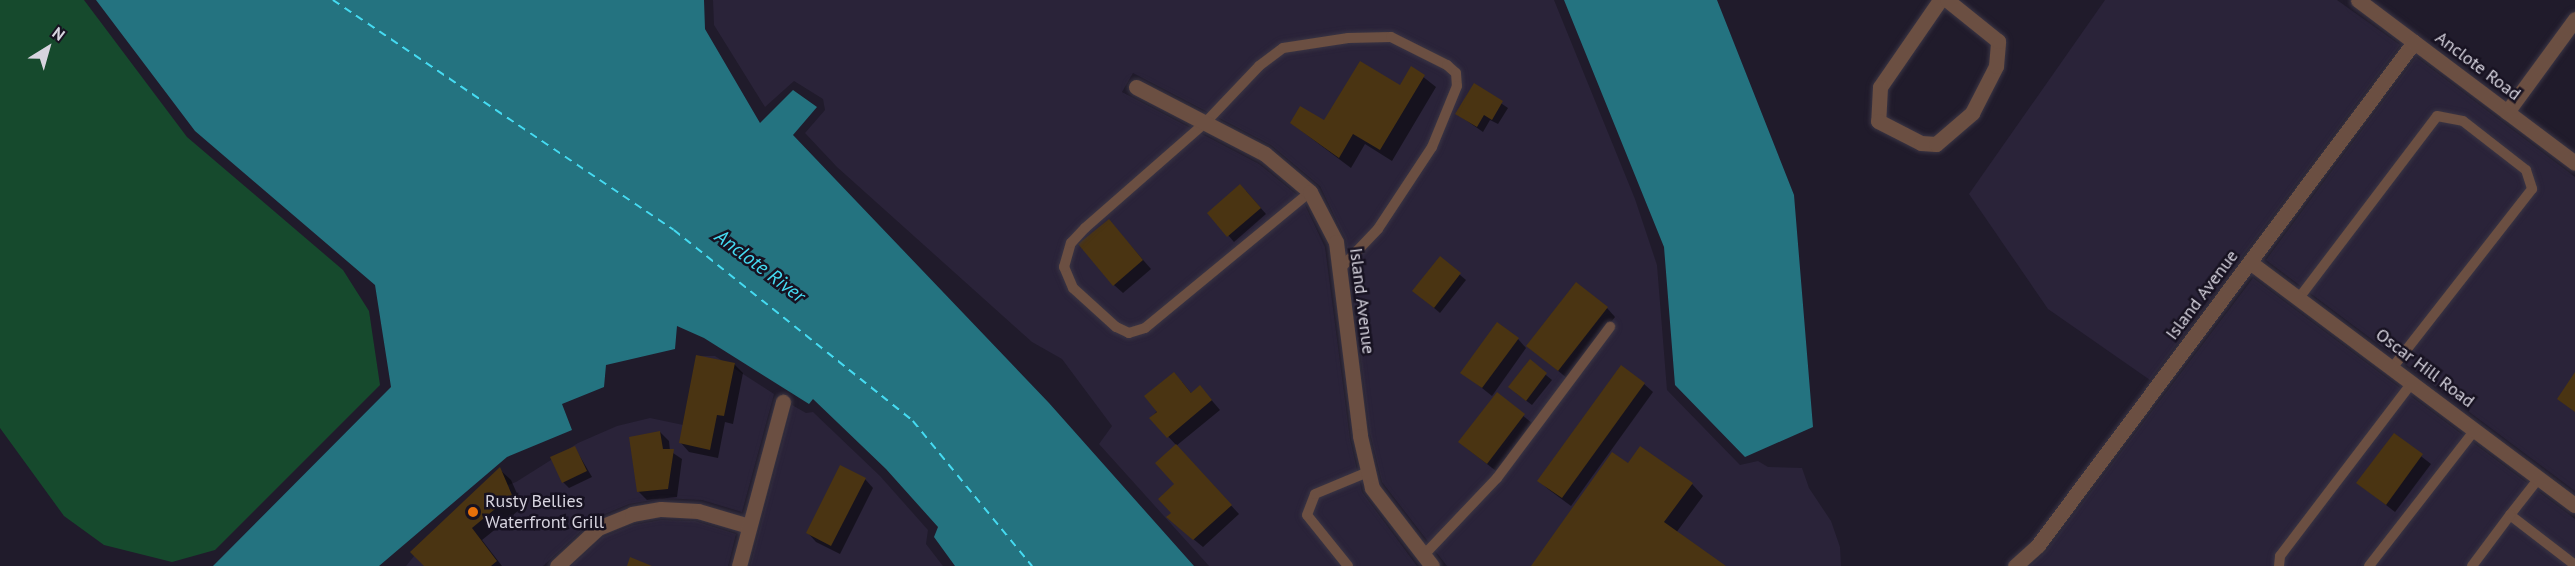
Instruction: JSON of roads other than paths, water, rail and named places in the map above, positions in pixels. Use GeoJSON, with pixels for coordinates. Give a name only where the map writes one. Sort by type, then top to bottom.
{"type":"FeatureCollection","features":[{"type":"Feature","properties":{"kind":"street"},"geometry":{"type":"LineString","coordinates":[[1940,0],[1880,87],[1878,120],[1921,143],[1936,144],[1972,113],[1996,66],[1998,41],[1947,0]]}},
{"type":"Feature","properties":{"kind":"street","name":"Anclote Road"},"geometry":{"type":"LineString","coordinates":[[2358,0],[2575,163]]}},
{"type":"Feature","properties":{"kind":"street"},"geometry":{"type":"LineString","coordinates":[[2507,112],[2575,19]]}},
{"type":"Feature","properties":{"kind":"street","name":"Island Avenue"},"geometry":{"type":"LineString","coordinates":[[2015,566],[2038,544],[2251,263],[2414,42]]}},
{"type":"Feature","properties":{"kind":"street","name":"Island Avenue"},"geometry":{"type":"LineString","coordinates":[[1136,87],[1265,154],[1310,192],[1336,242],[1360,436],[1372,488],[1427,561]]}},
{"type":"Feature","properties":{"kind":"street","name":"Oscar Hill Road"},"geometry":{"type":"LineString","coordinates":[[2251,263],[2575,505]]}},
{"type":"Feature","properties":{"kind":"street"},"geometry":{"type":"LineString","coordinates":[[739,566],[783,402]]}},
{"type":"Feature","properties":{"kind":"street"},"geometry":{"type":"LineString","coordinates":[[557,566],[598,528],[632,514],[661,509],[698,511],[749,526]]}},
{"type":"Feature","properties":{"kind":"lane"},"geometry":{"type":"LineString","coordinates":[[1310,192],[1144,328],[1129,333],[1116,327],[1074,288],[1064,267],[1065,257],[1085,228],[1205,123],[1259,66],[1283,48],[1348,38],[1390,37],[1447,65],[1456,74],[1457,86],[1432,147],[1377,229],[1339,270]]}},
{"type":"Feature","properties":{"kind":"lane"},"geometry":{"type":"LineString","coordinates":[[2299,298],[2437,116],[2463,121],[2526,170],[2532,189],[2392,368]]}},
{"type":"Feature","properties":{"kind":"lane"},"geometry":{"type":"LineString","coordinates":[[1427,561],[1497,478],[1610,327]]}},
{"type":"Feature","properties":{"kind":"lane"},"geometry":{"type":"LineString","coordinates":[[2279,566],[2280,556],[2412,383]]}},
{"type":"Feature","properties":{"kind":"lane"},"geometry":{"type":"LineString","coordinates":[[2369,566],[2475,430]]}},
{"type":"Feature","properties":{"kind":"lane"},"geometry":{"type":"LineString","coordinates":[[1348,566],[1306,515],[1316,494],[1368,472]]}},
{"type":"Feature","properties":{"kind":"lane"},"geometry":{"type":"LineString","coordinates":[[2472,566],[2540,478]]}},
{"type":"Feature","properties":{"kind":"lane"},"geometry":{"type":"LineString","coordinates":[[2510,515],[2575,565]]}},
{"type":"Feature","properties":{"kind":"water","name":"Anclote River"},"geometry":{"type":"Polygon","coordinates":[[[96,0],[704,0],[705,29],[760,123],[793,90],[817,107],[793,135],[1049,403],[1194,566],[955,566],[934,537],[938,527],[886,469],[813,399],[809,404],[704,338],[677,326],[675,349],[606,365],[604,387],[562,404],[572,430],[507,457],[379,566],[213,566],[391,387],[375,285],[195,131],[96,0]]]}},
{"type":"Feature","properties":{"kind":"water"},"geometry":{"type":"Polygon","coordinates":[[[1564,0],[1717,0],[1794,195],[1813,427],[1745,457],[1675,385],[1664,247],[1564,0]]]}},
{"type":"Feature","properties":{"kind":"place","name":"Rusty Bellies Waterfront Grill"},"geometry":{"type":"Point","coordinates":[473,512]}}]}
